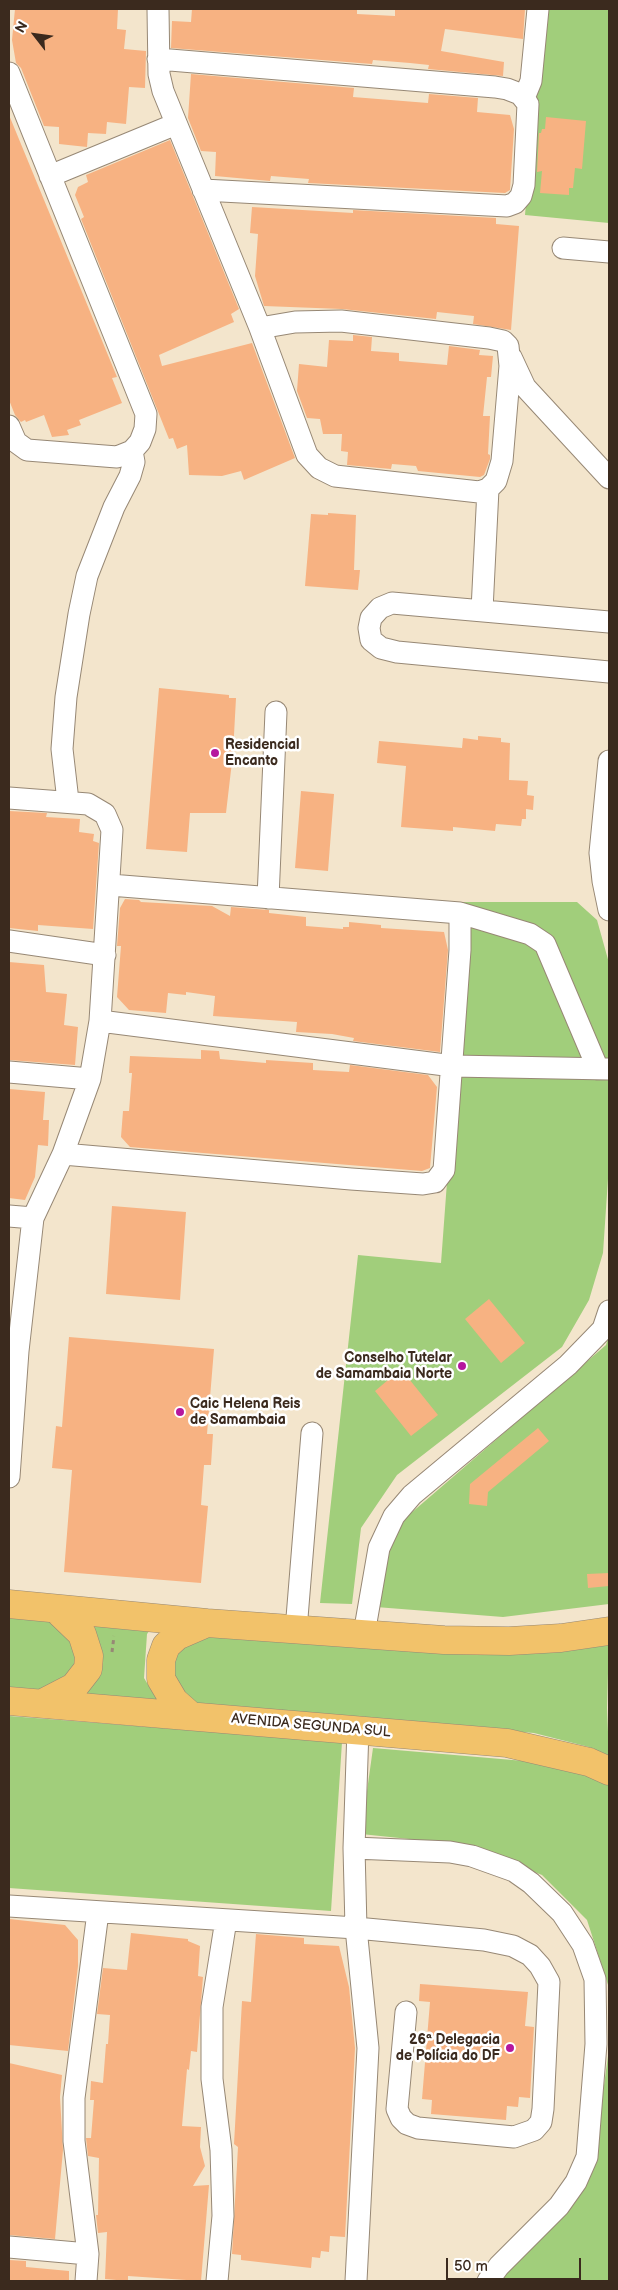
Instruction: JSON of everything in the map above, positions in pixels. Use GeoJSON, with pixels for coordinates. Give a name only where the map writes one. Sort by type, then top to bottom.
{"type":"FeatureCollection","features":[{"type":"Feature","properties":{"kind":"main road"},"geometry":{"type":"LineString","coordinates":[[9,1604],[207,1623],[444,1640],[509,1641],[561,1638],[609,1631]]}},
{"type":"Feature","properties":{"kind":"main road"},"geometry":{"type":"LineString","coordinates":[[41,1704],[74,1687],[88,1669],[89,1656],[82,1634],[57,1610]]}},
{"type":"Feature","properties":{"kind":"main road"},"geometry":{"type":"LineString","coordinates":[[190,1716],[174,1701],[161,1679],[160,1660],[166,1646],[177,1636],[207,1623]]}},
{"type":"Feature","properties":{"kind":"main road","name":"AVENIDA SEGUNDA SUL"},"geometry":{"type":"LineString","coordinates":[[9,1701],[507,1743],[589,1762],[609,1771]]}},
{"type":"Feature","properties":{"kind":"street"},"geometry":{"type":"LineString","coordinates":[[158,9],[158,59],[163,91],[260,328],[307,455],[319,468],[335,476],[479,492],[488,490],[496,481],[502,462],[510,356]]}},
{"type":"Feature","properties":{"kind":"street"},"geometry":{"type":"LineString","coordinates":[[524,98],[531,81],[538,9]]}},
{"type":"Feature","properties":{"kind":"street"},"geometry":{"type":"LineString","coordinates":[[158,59],[495,87],[507,89],[524,98],[528,104],[524,185],[521,196],[515,203],[507,206],[203,190]]}},
{"type":"Feature","properties":{"kind":"street"},"geometry":{"type":"LineString","coordinates":[[9,73],[146,414],[145,429],[140,442],[132,451],[117,457],[35,452],[20,446],[9,426]]}},
{"type":"Feature","properties":{"kind":"street"},"geometry":{"type":"LineString","coordinates":[[50,176],[176,124]]}},
{"type":"Feature","properties":{"kind":"street"},"geometry":{"type":"LineString","coordinates":[[563,248],[609,252]]}},
{"type":"Feature","properties":{"kind":"street"},"geometry":{"type":"LineString","coordinates":[[260,328],[322,320],[496,338],[508,346],[510,356],[525,387],[609,478]]}},
{"type":"Feature","properties":{"kind":"street"},"geometry":{"type":"LineString","coordinates":[[68,801],[62,749],[66,697],[79,614],[87,576],[114,507],[130,476],[134,462],[132,451]]}},
{"type":"Feature","properties":{"kind":"street"},"geometry":{"type":"LineString","coordinates":[[482,610],[488,490]]}},
{"type":"Feature","properties":{"kind":"street"},"geometry":{"type":"LineString","coordinates":[[609,622],[392,603],[380,608],[372,618],[369,628],[372,640],[381,648],[397,652],[609,672]]}},
{"type":"Feature","properties":{"kind":"street"},"geometry":{"type":"LineString","coordinates":[[268,898],[276,712]]}},
{"type":"Feature","properties":{"kind":"street"},"geometry":{"type":"LineString","coordinates":[[609,761],[600,853],[609,910]]}},
{"type":"Feature","properties":{"kind":"street"},"geometry":{"type":"LineString","coordinates":[[9,798],[88,804],[97,808],[110,820],[112,830],[100,1020],[90,1079],[64,1154],[33,1218],[14,1351],[9,1476]]}},
{"type":"Feature","properties":{"kind":"street"},"geometry":{"type":"LineString","coordinates":[[100,1020],[453,1066],[603,1069],[545,944],[530,934],[460,913],[110,885]]}},
{"type":"Feature","properties":{"kind":"street"},"geometry":{"type":"LineString","coordinates":[[64,1154],[351,1180],[423,1184],[435,1182],[444,1170],[453,1066],[460,950],[460,913]]}},
{"type":"Feature","properties":{"kind":"street"},"geometry":{"type":"LineString","coordinates":[[9,942],[105,955]]}},
{"type":"Feature","properties":{"kind":"street"},"geometry":{"type":"LineString","coordinates":[[9,1072],[90,1079]]}},
{"type":"Feature","properties":{"kind":"street"},"geometry":{"type":"LineString","coordinates":[[9,1216],[33,1218]]}},
{"type":"Feature","properties":{"kind":"street"},"geometry":{"type":"LineString","coordinates":[[364,1634],[379,1548],[394,1516],[412,1495],[568,1365],[603,1329],[609,1312]]}},
{"type":"Feature","properties":{"kind":"street"},"geometry":{"type":"LineString","coordinates":[[296,1630],[312,1433]]}},
{"type":"Feature","properties":{"kind":"street"},"geometry":{"type":"LineString","coordinates":[[356,2281],[368,2048],[356,1928],[354,1848],[358,1729]]}},
{"type":"Feature","properties":{"kind":"street"},"geometry":{"type":"LineString","coordinates":[[354,1848],[450,1852],[472,1856],[514,1872],[531,1883],[562,1913],[583,1946],[595,1979],[596,2044],[587,2157],[576,2182],[559,2206],[499,2266],[488,2281]]}},
{"type":"Feature","properties":{"kind":"street"},"geometry":{"type":"LineString","coordinates":[[9,1906],[356,1928],[484,1940],[513,1946],[530,1955],[540,1966],[549,1982],[541,2122],[534,2130],[514,2137],[418,2128],[401,2118],[397,2109],[406,2012]]}},
{"type":"Feature","properties":{"kind":"street"},"geometry":{"type":"LineString","coordinates":[[86,2281],[88,2254],[74,2142],[74,2098],[98,1912]]}},
{"type":"Feature","properties":{"kind":"street"},"geometry":{"type":"LineString","coordinates":[[217,2281],[223,2216],[221,2150],[212,2079],[212,2007],[226,1920]]}},
{"type":"Feature","properties":{"kind":"street"},"geometry":{"type":"LineString","coordinates":[[9,2247],[88,2254]]}},
{"type":"Feature","properties":{"kind":"green space"},"geometry":{"type":"Polygon","coordinates":[[[542,9],[609,9],[609,223],[525,215],[542,9]]]}},
{"type":"Feature","properties":{"kind":"green space"},"geometry":{"type":"Polygon","coordinates":[[[438,902],[577,902],[597,920],[609,963],[609,1164],[603,1253],[589,1300],[562,1347],[397,1475],[361,1528],[352,1604],[320,1603],[358,1255],[441,1263],[466,926],[438,902]]]}},
{"type":"Feature","properties":{"kind":"green space"},"geometry":{"type":"Polygon","coordinates":[[[609,1335],[609,1604],[503,1617],[376,1607],[385,1554],[403,1520],[606,1345],[609,1335]]]}},
{"type":"Feature","properties":{"kind":"green space"},"geometry":{"type":"Polygon","coordinates":[[[9,1608],[48,1610],[76,1638],[76,1668],[41,1692],[9,1689],[9,1608]]]}},
{"type":"Feature","properties":{"kind":"green space"},"geometry":{"type":"Polygon","coordinates":[[[76,1611],[161,1616],[147,1634],[144,1678],[159,1703],[71,1698],[94,1673],[76,1611]]]}},
{"type":"Feature","properties":{"kind":"green space"},"geometry":{"type":"Polygon","coordinates":[[[190,1624],[609,1638],[607,1708],[609,1756],[589,1747],[534,1733],[183,1703],[168,1679],[173,1639],[190,1624]]]}},
{"type":"Feature","properties":{"kind":"green space"},"geometry":{"type":"Polygon","coordinates":[[[9,1716],[342,1742],[331,1911],[9,1888],[9,1716]]]}},
{"type":"Feature","properties":{"kind":"green space"},"geometry":{"type":"Polygon","coordinates":[[[373,1748],[559,1764],[609,1785],[609,1988],[587,1920],[542,1875],[467,1845],[361,1834],[373,1748]]]}},
{"type":"Feature","properties":{"kind":"green space"},"geometry":{"type":"Polygon","coordinates":[[[609,2015],[609,2281],[495,2281],[595,2151],[608,2056],[609,2015]]]}},
{"type":"Feature","properties":{"kind":"building"},"geometry":{"type":"Polygon","coordinates":[[[15,9],[118,9],[117,29],[126,30],[124,49],[146,51],[145,88],[129,87],[126,124],[107,122],[106,134],[88,133],[87,147],[59,144],[59,127],[44,126],[21,68],[16,63],[12,40],[15,9]]]}},
{"type":"Feature","properties":{"kind":"building"},"geometry":{"type":"Polygon","coordinates":[[[192,9],[357,9],[357,14],[395,16],[395,9],[525,9],[523,39],[445,29],[441,51],[504,62],[503,76],[428,69],[429,65],[410,63],[373,60],[372,64],[171,48],[172,21],[191,22],[192,9]]]}},
{"type":"Feature","properties":{"kind":"building"},"geometry":{"type":"Polygon","coordinates":[[[191,74],[354,88],[353,97],[428,103],[429,94],[478,98],[477,112],[510,115],[514,129],[510,190],[505,193],[308,183],[309,179],[271,176],[270,181],[215,176],[216,152],[201,151],[188,118],[191,74]]]}},
{"type":"Feature","properties":{"kind":"building"},"geometry":{"type":"Polygon","coordinates":[[[9,115],[117,377],[112,378],[122,403],[79,420],[81,425],[67,430],[69,435],[52,437],[44,415],[21,422],[15,415],[9,400],[9,115]]]}},
{"type":"Feature","properties":{"kind":"building"},"geometry":{"type":"Polygon","coordinates":[[[546,117],[586,121],[582,169],[575,168],[573,188],[569,188],[569,195],[540,193],[542,171],[537,172],[539,133],[541,133],[542,129],[545,129],[546,117]]]}},
{"type":"Feature","properties":{"kind":"building"},"geometry":{"type":"Polygon","coordinates":[[[170,140],[239,309],[231,314],[234,322],[159,355],[162,366],[252,343],[295,458],[244,480],[241,471],[222,476],[189,475],[187,445],[177,449],[173,438],[169,439],[81,219],[84,217],[75,195],[78,187],[88,182],[86,175],[170,140]]]}},
{"type":"Feature","properties":{"kind":"building"},"geometry":{"type":"Polygon","coordinates":[[[252,207],[353,213],[353,210],[496,218],[496,224],[519,226],[511,330],[473,324],[474,316],[437,312],[436,319],[342,309],[264,306],[255,276],[258,234],[250,233],[252,207]]]}},
{"type":"Feature","properties":{"kind":"building"},"geometry":{"type":"Polygon","coordinates":[[[353,335],[372,337],[371,351],[399,353],[399,361],[447,365],[449,346],[480,350],[479,355],[493,356],[491,377],[487,377],[483,416],[490,416],[488,454],[490,459],[484,475],[480,477],[418,471],[416,466],[392,464],[391,469],[347,465],[348,452],[341,451],[342,434],[323,434],[320,419],[307,418],[297,391],[299,364],[327,367],[329,340],[353,341],[353,335]]]}},
{"type":"Feature","properties":{"kind":"building"},"geometry":{"type":"Polygon","coordinates":[[[328,513],[356,515],[354,570],[360,570],[358,590],[305,586],[311,514],[328,515],[328,513]]]}},
{"type":"Feature","properties":{"kind":"building"},"geometry":{"type":"Polygon","coordinates":[[[159,688],[229,695],[229,698],[236,698],[233,753],[226,813],[190,813],[187,852],[146,849],[159,688]]]}},
{"type":"Feature","properties":{"kind":"building"},"geometry":{"type":"Polygon","coordinates":[[[478,736],[501,738],[501,742],[510,743],[509,780],[528,781],[527,795],[534,796],[533,810],[526,809],[526,819],[522,819],[521,826],[496,824],[495,831],[453,827],[453,831],[401,827],[406,766],[377,763],[379,741],[462,748],[463,738],[478,740],[478,736]]]}},
{"type":"Feature","properties":{"kind":"building"},"geometry":{"type":"Polygon","coordinates":[[[301,791],[334,794],[328,871],[295,868],[301,791]]]}},
{"type":"Feature","properties":{"kind":"building"},"geometry":{"type":"Polygon","coordinates":[[[9,811],[47,813],[46,817],[80,819],[79,832],[94,834],[93,841],[99,843],[93,929],[38,925],[38,931],[9,928],[9,811]]]}},
{"type":"Feature","properties":{"kind":"building"},"geometry":{"type":"Polygon","coordinates":[[[125,899],[139,900],[141,902],[212,906],[230,916],[231,907],[269,910],[269,913],[306,917],[306,926],[343,929],[343,927],[349,927],[349,922],[381,925],[381,928],[444,932],[448,950],[440,1052],[353,1041],[354,1038],[332,1034],[296,1032],[297,1022],[213,1016],[215,996],[186,992],[186,995],[168,993],[166,1013],[129,1010],[117,997],[121,946],[117,946],[120,908],[125,899]]]}},
{"type":"Feature","properties":{"kind":"building"},"geometry":{"type":"Polygon","coordinates":[[[9,962],[44,965],[46,992],[67,994],[64,1025],[78,1027],[75,1065],[9,1060],[9,962]]]}},
{"type":"Feature","properties":{"kind":"building"},"geometry":{"type":"Polygon","coordinates":[[[201,1050],[219,1051],[220,1059],[266,1063],[266,1060],[313,1063],[313,1070],[349,1072],[350,1065],[428,1075],[437,1087],[430,1168],[422,1171],[130,1147],[121,1137],[123,1111],[129,1111],[132,1073],[129,1073],[130,1056],[201,1059],[201,1050]]]}},
{"type":"Feature","properties":{"kind":"building"},"geometry":{"type":"Polygon","coordinates":[[[9,1089],[45,1092],[43,1120],[49,1120],[48,1146],[38,1145],[35,1177],[25,1200],[9,1198],[9,1089]]]}},
{"type":"Feature","properties":{"kind":"building"},"geometry":{"type":"Polygon","coordinates":[[[112,1206],[186,1212],[180,1300],[106,1294],[112,1206]]]}},
{"type":"Feature","properties":{"kind":"building"},"geometry":{"type":"Polygon","coordinates":[[[489,1299],[525,1343],[501,1363],[465,1319],[489,1299]]]}},
{"type":"Feature","properties":{"kind":"building"},"geometry":{"type":"Polygon","coordinates":[[[69,1337],[214,1349],[207,1434],[213,1434],[211,1465],[204,1465],[201,1505],[208,1506],[201,1583],[64,1572],[72,1470],[52,1468],[56,1426],[62,1427],[69,1337]]]}},
{"type":"Feature","properties":{"kind":"building"},"geometry":{"type":"Polygon","coordinates":[[[401,1369],[438,1415],[411,1436],[375,1391],[401,1369]]]}},
{"type":"Feature","properties":{"kind":"building"},"geometry":{"type":"Polygon","coordinates":[[[538,1428],[549,1441],[488,1492],[487,1506],[469,1504],[470,1484],[538,1428]]]}},
{"type":"Feature","properties":{"kind":"building"},"geometry":{"type":"Polygon","coordinates":[[[609,1573],[609,1586],[588,1588],[587,1574],[609,1573]]]}},
{"type":"Feature","properties":{"kind":"building"},"geometry":{"type":"Polygon","coordinates":[[[9,1919],[65,1925],[78,1940],[78,1966],[68,2051],[9,2045],[9,1919]]]}},
{"type":"Feature","properties":{"kind":"building"},"geometry":{"type":"Polygon","coordinates":[[[131,1933],[188,1939],[188,1941],[200,1946],[198,1976],[203,1977],[197,2052],[191,2051],[189,2070],[187,2069],[182,2126],[201,2127],[200,2147],[205,2166],[193,2186],[209,2185],[201,2281],[128,2276],[128,2281],[105,2279],[107,2232],[98,2233],[96,2215],[98,2215],[99,2158],[88,2156],[86,2138],[91,2138],[94,2100],[90,2100],[91,2081],[103,2083],[106,2044],[108,2044],[110,2015],[97,2014],[103,1968],[127,1970],[131,1933]]]}},
{"type":"Feature","properties":{"kind":"building"},"geometry":{"type":"Polygon","coordinates":[[[256,1934],[304,1938],[304,1944],[339,1946],[349,1987],[355,2048],[345,2237],[330,2236],[329,2252],[321,2251],[320,2258],[312,2257],[311,2268],[241,2260],[241,2255],[232,2254],[238,2147],[234,2144],[242,2001],[251,2002],[256,1934]]]}},
{"type":"Feature","properties":{"kind":"building","name":"26ª Delegacia de Polícia do DF"},"geometry":{"type":"Polygon","coordinates":[[[420,1984],[528,1992],[525,2026],[534,2027],[530,2098],[519,2097],[518,2107],[507,2106],[506,2120],[431,2114],[432,2100],[422,2099],[430,2002],[419,2001],[420,1984]]]}},
{"type":"Feature","properties":{"kind":"building"},"geometry":{"type":"Polygon","coordinates":[[[9,2063],[62,2075],[60,2097],[63,2150],[55,2239],[9,2235],[9,2063]]]}},
{"type":"Feature","properties":{"kind":"building"},"geometry":{"type":"Polygon","coordinates":[[[9,2260],[26,2261],[26,2267],[69,2271],[69,2281],[9,2281],[9,2260]]]}},
{"type":"Feature","properties":{"kind":"place","name":"Residencial Encanto"},"geometry":{"type":"Point","coordinates":[215,753]}},
{"type":"Feature","properties":{"kind":"place","name":"Conselho Tutelar de Samambaia Norte"},"geometry":{"type":"Point","coordinates":[462,1366]}},
{"type":"Feature","properties":{"kind":"place","name":"Caic Helena Reis de Samambaia"},"geometry":{"type":"Point","coordinates":[180,1412]}},
{"type":"Feature","properties":{"kind":"place","name":"26ª Delegacia de Polícia do DF"},"geometry":{"type":"Point","coordinates":[510,2048]}}]}
